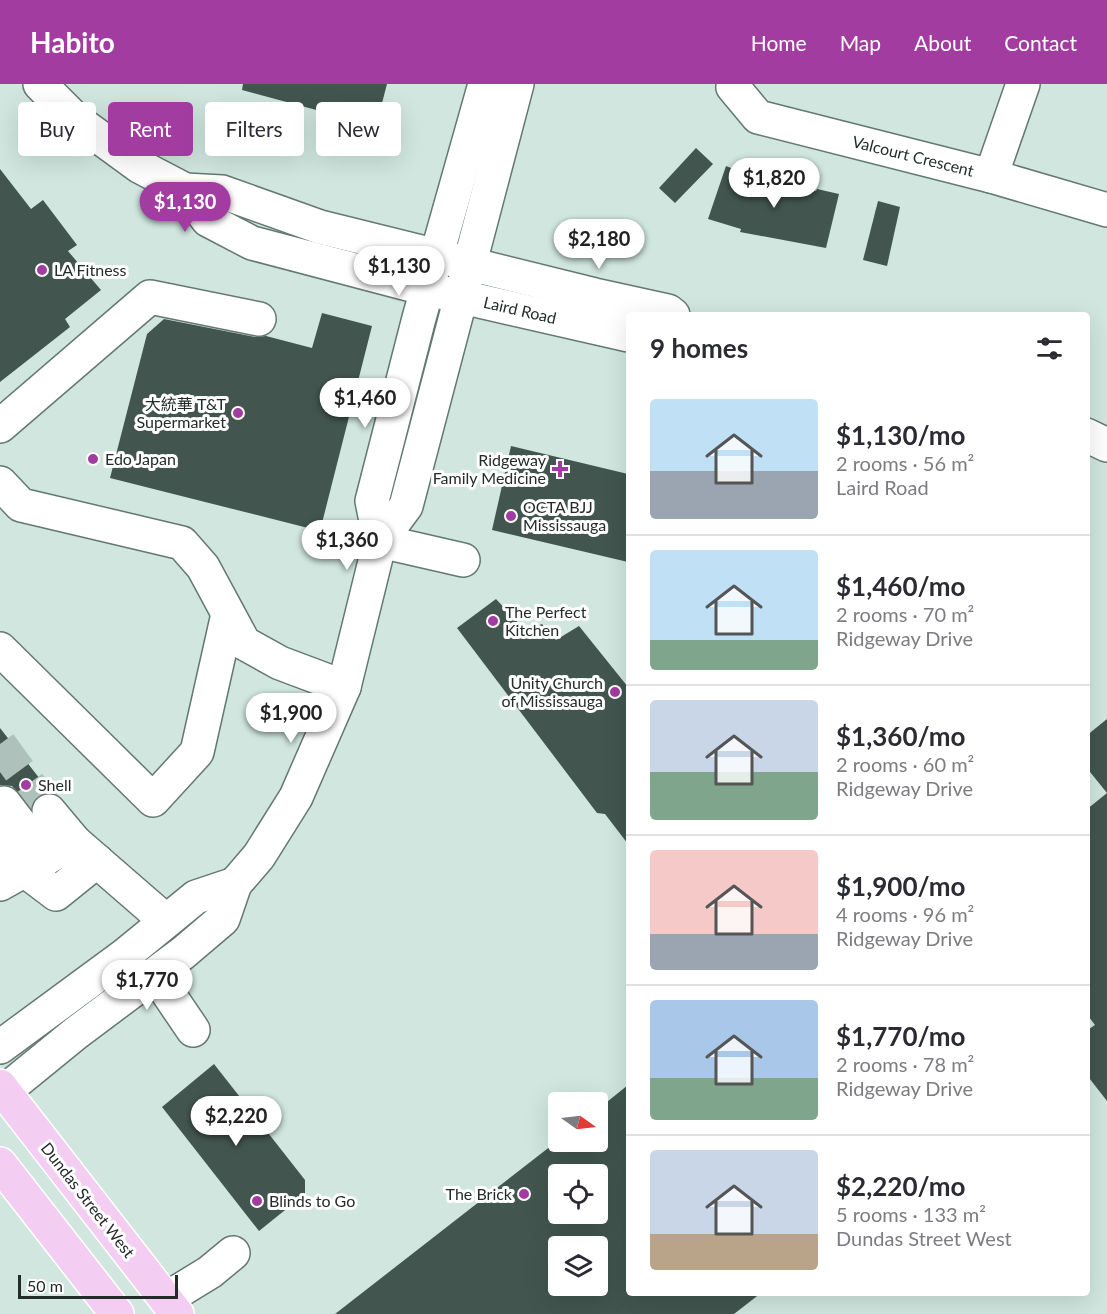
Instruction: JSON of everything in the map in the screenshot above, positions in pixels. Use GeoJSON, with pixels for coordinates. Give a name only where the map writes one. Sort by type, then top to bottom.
{"type":"FeatureCollection","features":[{"type":"Feature","properties":{"kind":"main road","name":"Dundas Street West"},"geometry":{"type":"LineString","coordinates":[[1,1091],[171,1306]]}},
{"type":"Feature","properties":{"kind":"main road"},"geometry":{"type":"LineString","coordinates":[[0,1164],[117,1314]]}},
{"type":"Feature","properties":{"kind":"street","name":"Laird Road"},"geometry":{"type":"LineString","coordinates":[[40,84],[76,120],[139,166],[185,190],[222,192],[320,227],[669,312]]}},
{"type":"Feature","properties":{"kind":"street"},"geometry":{"type":"LineString","coordinates":[[380,542],[372,501],[427,289],[485,84]]}},
{"type":"Feature","properties":{"kind":"street"},"geometry":{"type":"LineString","coordinates":[[1,1091],[155,974],[223,919],[235,884],[259,856],[285,816],[344,687],[380,542],[406,506],[517,84]]}},
{"type":"Feature","properties":{"kind":"street","name":"Valcourt Crescent"},"geometry":{"type":"LineString","coordinates":[[734,84],[733,87],[742,101],[758,117],[991,176],[1107,210]]}},
{"type":"Feature","properties":{"kind":"street"},"geometry":{"type":"LineString","coordinates":[[991,176],[1023,84]]}},
{"type":"Feature","properties":{"kind":"street","name":"Laird Road"},"geometry":{"type":"LineString","coordinates":[[185,190],[208,220],[252,243],[427,289],[626,336]]}},
{"type":"Feature","properties":{"kind":"street"},"geometry":{"type":"LineString","coordinates":[[0,426],[150,297],[259,319]]}},
{"type":"Feature","properties":{"kind":"street"},"geometry":{"type":"LineString","coordinates":[[1090,437],[1107,445]]}},
{"type":"Feature","properties":{"kind":"street"},"geometry":{"type":"LineString","coordinates":[[0,483],[21,505],[182,543],[203,567],[244,643],[280,663],[344,687]]}},
{"type":"Feature","properties":{"kind":"street"},"geometry":{"type":"LineString","coordinates":[[380,542],[463,560]]}},
{"type":"Feature","properties":{"kind":"street"},"geometry":{"type":"LineString","coordinates":[[0,649],[153,800],[197,752],[228,614]]}},
{"type":"Feature","properties":{"kind":"street"},"geometry":{"type":"LineString","coordinates":[[4,803],[15,874]]}},
{"type":"Feature","properties":{"kind":"street"},"geometry":{"type":"LineString","coordinates":[[49,812],[86,851],[166,921]]}},
{"type":"Feature","properties":{"kind":"street"},"geometry":{"type":"LineString","coordinates":[[0,841],[15,874],[56,894],[86,851]]}},
{"type":"Feature","properties":{"kind":"street"},"geometry":{"type":"LineString","coordinates":[[0,1047],[125,955],[196,897],[235,884]]}},
{"type":"Feature","properties":{"kind":"street"},"geometry":{"type":"LineString","coordinates":[[155,974],[193,1030]]}},
{"type":"Feature","properties":{"kind":"street"},"geometry":{"type":"LineString","coordinates":[[171,1306],[232,1253]]}},
{"type":"Feature","properties":{"kind":"building"},"geometry":{"type":"Polygon","coordinates":[[[243,84],[387,84],[382,102],[316,102],[316,110],[304,107],[304,102],[287,102],[242,90],[243,84]]]}},
{"type":"Feature","properties":{"kind":"building"},"geometry":{"type":"Polygon","coordinates":[[[696,148],[713,164],[675,203],[659,188],[696,148]]]}},
{"type":"Feature","properties":{"kind":"building"},"geometry":{"type":"Polygon","coordinates":[[[726,166],[754,177],[755,175],[816,191],[817,189],[839,194],[826,248],[740,232],[741,229],[708,219],[726,166]]]}},
{"type":"Feature","properties":{"kind":"building","name":"LA Fitness"},"geometry":{"type":"Polygon","coordinates":[[[0,169],[31,209],[43,200],[77,245],[68,251],[101,290],[65,319],[70,327],[0,382],[0,169]]]}},
{"type":"Feature","properties":{"kind":"building"},"geometry":{"type":"Polygon","coordinates":[[[878,201],[900,207],[887,266],[863,260],[878,201]]]}},
{"type":"Feature","properties":{"kind":"building","name":"大統華 T&T Supermarket"},"geometry":{"type":"Polygon","coordinates":[[[322,313],[372,326],[320,531],[110,478],[147,334],[164,319],[255,337],[266,336],[312,348],[322,313]]]}},
{"type":"Feature","properties":{"kind":"building"},"geometry":{"type":"Polygon","coordinates":[[[511,446],[626,474],[626,562],[492,530],[511,446]]]}},
{"type":"Feature","properties":{"kind":"building"},"geometry":{"type":"Polygon","coordinates":[[[496,599],[526,631],[542,624],[556,640],[579,626],[626,685],[626,841],[605,814],[597,813],[457,628],[496,599]]]}},
{"type":"Feature","properties":{"kind":"building"},"geometry":{"type":"Polygon","coordinates":[[[1107,719],[1107,793],[1090,772],[1090,733],[1107,719]]]}},
{"type":"Feature","properties":{"kind":"building","name":"Shell"},"geometry":{"type":"Polygon","coordinates":[[[0,728],[51,793],[37,796],[31,808],[12,786],[0,785],[0,728]]]}},
{"type":"Feature","properties":{"kind":"building"},"geometry":{"type":"Polygon","coordinates":[[[1107,793],[1107,1101],[1090,1079],[1090,1028],[1095,1025],[1090,1018],[1090,807],[1107,793]]]}},
{"type":"Feature","properties":{"kind":"building"},"geometry":{"type":"Polygon","coordinates":[[[214,1064],[305,1180],[305,1194],[259,1231],[162,1107],[214,1064]]]}},
{"type":"Feature","properties":{"kind":"building","name":"The Brick"},"geometry":{"type":"Polygon","coordinates":[[[626,1087],[626,1296],[757,1296],[734,1314],[335,1314],[548,1148],[548,1152],[608,1152],[608,1101],[626,1087]]]}},
{"type":"Feature","properties":{"kind":"tunnel"},"geometry":{"type":"LineString","coordinates":[[0,744],[49,811]]}},
{"type":"Feature","properties":{"kind":"place","name":"LA Fitness"},"geometry":{"type":"Point","coordinates":[42,270]}},
{"type":"Feature","properties":{"kind":"place","name":"大統華 T&T Supermarket"},"geometry":{"type":"Point","coordinates":[238,413]}},
{"type":"Feature","properties":{"kind":"place","name":"Edo Japan"},"geometry":{"type":"Point","coordinates":[93,459]}},
{"type":"Feature","properties":{"kind":"place","name":"Ridgeway Family Medicine"},"geometry":{"type":"Point","coordinates":[560,469]}},
{"type":"Feature","properties":{"kind":"place","name":"OCTA BJJ Mississauga"},"geometry":{"type":"Point","coordinates":[511,516]}},
{"type":"Feature","properties":{"kind":"place","name":"The Perfect Kitchen"},"geometry":{"type":"Point","coordinates":[493,621]}},
{"type":"Feature","properties":{"kind":"place","name":"Unity Church of Mississauga"},"geometry":{"type":"Point","coordinates":[615,692]}},
{"type":"Feature","properties":{"kind":"place","name":"Shell"},"geometry":{"type":"Point","coordinates":[26,785]}},
{"type":"Feature","properties":{"kind":"place","name":"The Brick"},"geometry":{"type":"Point","coordinates":[524,1194]}},
{"type":"Feature","properties":{"kind":"place","name":"Blinds to Go"},"geometry":{"type":"Point","coordinates":[257,1201]}}]}
